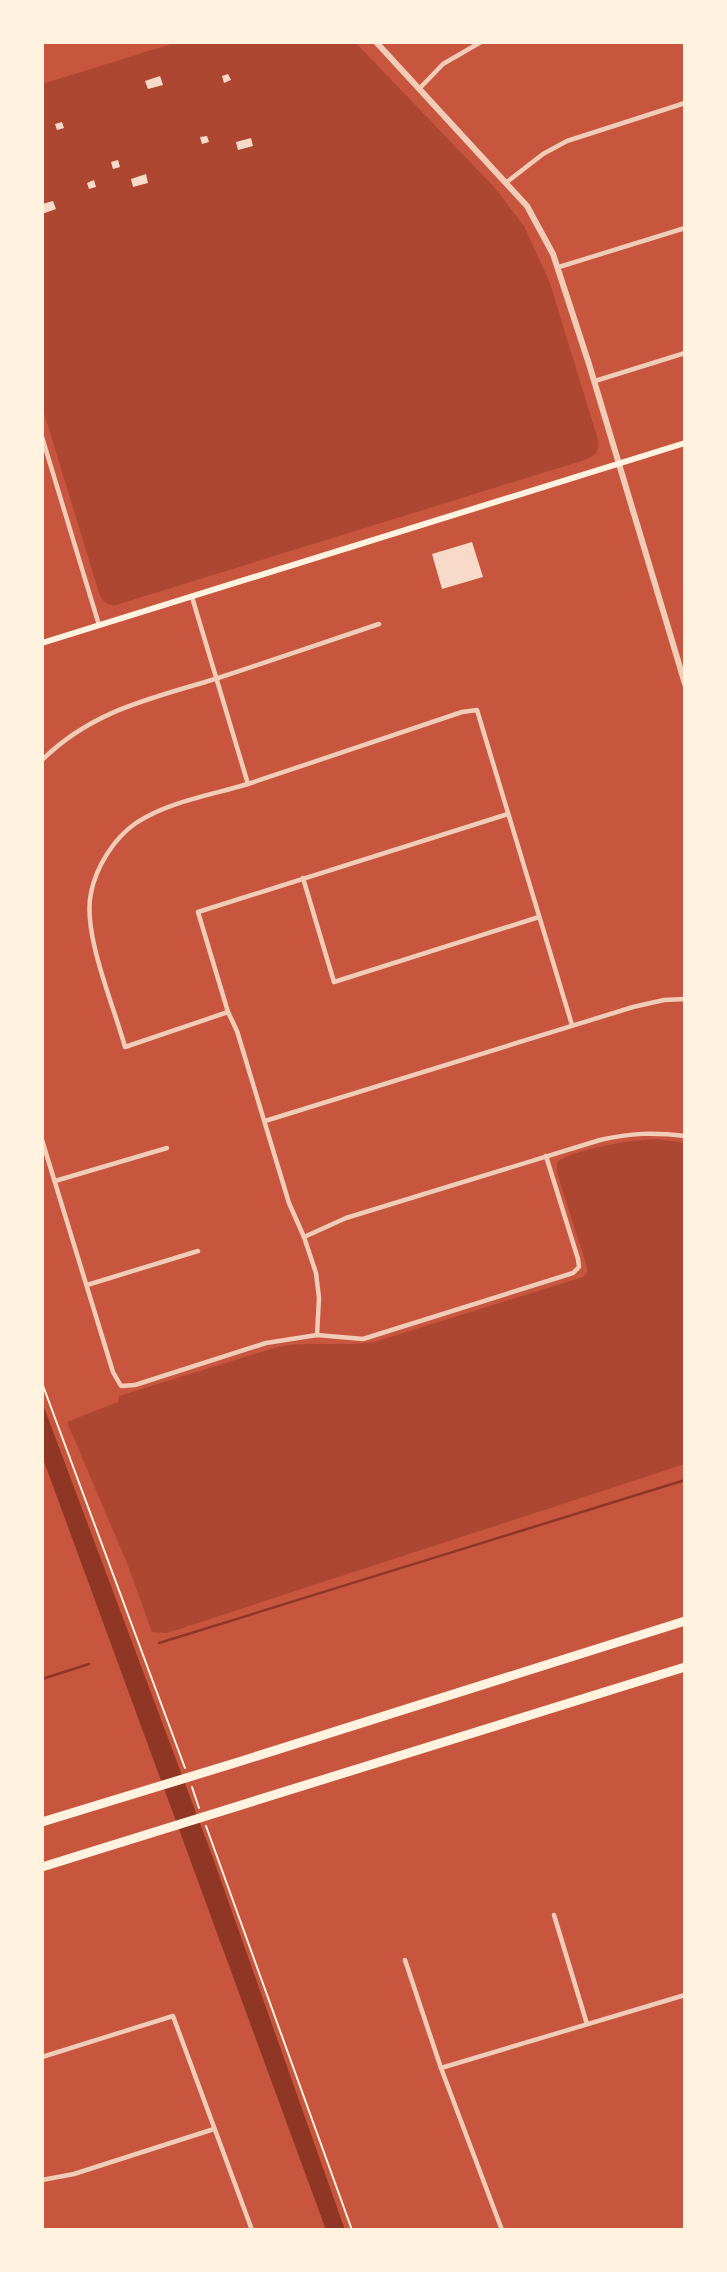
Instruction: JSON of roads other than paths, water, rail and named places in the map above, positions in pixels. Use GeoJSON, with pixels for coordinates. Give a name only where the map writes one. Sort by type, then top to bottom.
{"type":"FeatureCollection","features":[{"type":"Feature","properties":{"kind":"highway"},"geometry":{"type":"LineString","coordinates":[[42,1822],[685,1621]]}},
{"type":"Feature","properties":{"kind":"highway"},"geometry":{"type":"LineString","coordinates":[[42,1867],[685,1667]]}},
{"type":"Feature","properties":{"kind":"main road"},"geometry":{"type":"LineString","coordinates":[[42,643],[685,443]]}},
{"type":"Feature","properties":{"kind":"street"},"geometry":{"type":"LineString","coordinates":[[376,42],[507,183],[527,206],[542,231],[559,267],[595,381],[685,684]]}},
{"type":"Feature","properties":{"kind":"street"},"geometry":{"type":"LineString","coordinates":[[418,89],[443,64],[481,42]]}},
{"type":"Feature","properties":{"kind":"street"},"geometry":{"type":"LineString","coordinates":[[507,183],[543,155],[567,141],[685,103]]}},
{"type":"Feature","properties":{"kind":"street"},"geometry":{"type":"LineString","coordinates":[[559,267],[685,228]]}},
{"type":"Feature","properties":{"kind":"street"},"geometry":{"type":"LineString","coordinates":[[595,381],[685,353]]}},
{"type":"Feature","properties":{"kind":"street"},"geometry":{"type":"LineString","coordinates":[[42,437],[99,625]]}},
{"type":"Feature","properties":{"kind":"street"},"geometry":{"type":"LineString","coordinates":[[191,596],[248,784]]}},
{"type":"Feature","properties":{"kind":"street"},"geometry":{"type":"LineString","coordinates":[[42,760],[71,735],[126,706],[379,624]]}},
{"type":"Feature","properties":{"kind":"street"},"geometry":{"type":"LineString","coordinates":[[228,1012],[125,1047],[99,960],[90,919],[90,893],[113,845],[134,824],[159,810],[248,784],[462,712],[477,710],[572,1026]]}},
{"type":"Feature","properties":{"kind":"street"},"geometry":{"type":"LineString","coordinates":[[317,1335],[319,1298],[316,1273],[289,1203],[198,912],[508,814]]}},
{"type":"Feature","properties":{"kind":"street"},"geometry":{"type":"LineString","coordinates":[[303,878],[334,982],[539,917]]}},
{"type":"Feature","properties":{"kind":"street"},"geometry":{"type":"LineString","coordinates":[[265,1121],[633,1007],[685,999]]}},
{"type":"Feature","properties":{"kind":"street"},"geometry":{"type":"LineString","coordinates":[[304,1237],[346,1219],[546,1156],[629,1133],[685,1136]]}},
{"type":"Feature","properties":{"kind":"street"},"geometry":{"type":"LineString","coordinates":[[42,1140],[113,1372],[121,1386],[135,1385],[267,1343],[317,1335],[363,1339],[573,1273],[579,1267],[579,1259],[546,1156]]}},
{"type":"Feature","properties":{"kind":"street"},"geometry":{"type":"LineString","coordinates":[[55,1181],[167,1148]]}},
{"type":"Feature","properties":{"kind":"street"},"geometry":{"type":"LineString","coordinates":[[86,1285],[198,1251]]}},
{"type":"Feature","properties":{"kind":"street"},"geometry":{"type":"LineString","coordinates":[[554,1915],[587,2024]]}},
{"type":"Feature","properties":{"kind":"street"},"geometry":{"type":"LineString","coordinates":[[405,1960],[441,2068],[502,2230]]}},
{"type":"Feature","properties":{"kind":"street"},"geometry":{"type":"LineString","coordinates":[[441,2068],[685,1995]]}},
{"type":"Feature","properties":{"kind":"street"},"geometry":{"type":"LineString","coordinates":[[42,2057],[173,2016],[252,2230]]}},
{"type":"Feature","properties":{"kind":"street"},"geometry":{"type":"LineString","coordinates":[[42,2180],[74,2174],[214,2129]]}},
{"type":"Feature","properties":{"kind":"waterway"},"geometry":{"type":"LineString","coordinates":[[159,1643],[685,1480]]}},
{"type":"Feature","properties":{"kind":"waterway"},"geometry":{"type":"LineString","coordinates":[[42,1679],[89,1664]]}}]}
